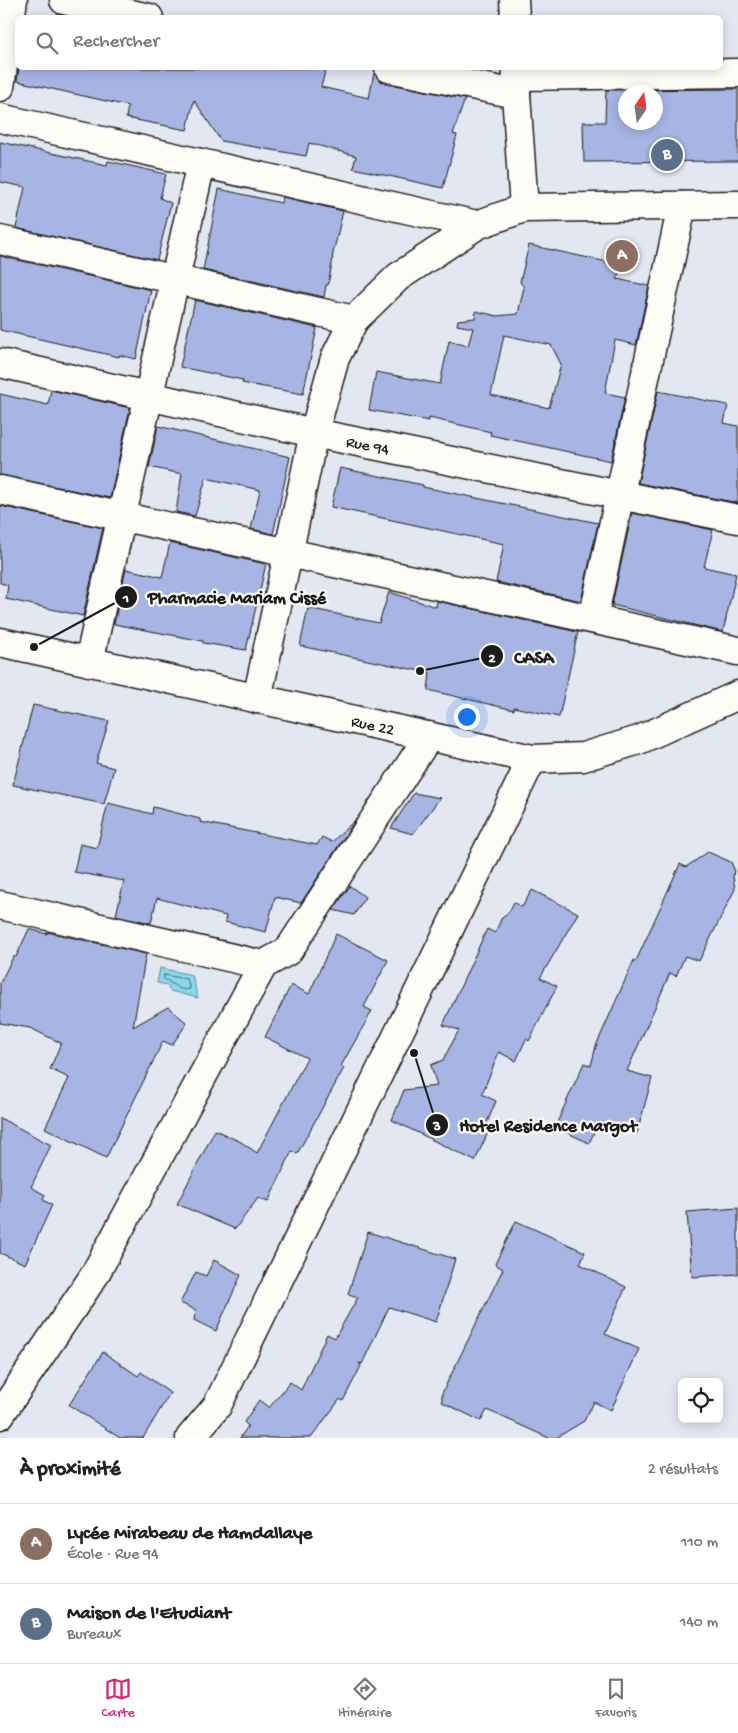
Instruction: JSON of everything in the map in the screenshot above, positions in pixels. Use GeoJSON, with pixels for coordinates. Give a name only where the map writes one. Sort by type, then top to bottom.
{"type":"FeatureCollection","features":[{"type":"Feature","properties":{"kind":"street"},"geometry":{"type":"LineString","coordinates":[[0,87],[13,0]]}},
{"type":"Feature","properties":{"kind":"street"},"geometry":{"type":"LineString","coordinates":[[64,0],[134,15]]}},
{"type":"Feature","properties":{"kind":"street"},"geometry":{"type":"LineString","coordinates":[[514,0],[515,15]]}},
{"type":"Feature","properties":{"kind":"street"},"geometry":{"type":"LineString","coordinates":[[412,70],[517,79],[738,74]]}},
{"type":"Feature","properties":{"kind":"street"},"geometry":{"type":"LineString","coordinates":[[517,79],[524,208]]}},
{"type":"Feature","properties":{"kind":"street"},"geometry":{"type":"LineString","coordinates":[[0,118],[477,225]]}},
{"type":"Feature","properties":{"kind":"street"},"geometry":{"type":"LineString","coordinates":[[89,662],[201,163]]}},
{"type":"Feature","properties":{"kind":"street"},"geometry":{"type":"LineString","coordinates":[[593,619],[682,206]]}},
{"type":"Feature","properties":{"kind":"street"},"geometry":{"type":"LineString","coordinates":[[257,698],[314,433],[335,358],[354,320],[398,277],[477,225],[524,208],[736,206]]}},
{"type":"Feature","properties":{"kind":"street"},"geometry":{"type":"LineString","coordinates":[[0,240],[354,320]]}},
{"type":"Feature","properties":{"kind":"street","name":"Rue 94"},"geometry":{"type":"LineString","coordinates":[[0,363],[314,433],[738,519]]}},
{"type":"Feature","properties":{"kind":"street"},"geometry":{"type":"LineString","coordinates":[[0,490],[738,651]]}},
{"type":"Feature","properties":{"kind":"street","name":"Rue 22"},"geometry":{"type":"LineString","coordinates":[[0,642],[532,759],[583,757],[639,740],[738,695]]}},
{"type":"Feature","properties":{"kind":"street"},"geometry":{"type":"LineString","coordinates":[[0,1415],[94,1276],[263,965],[288,951],[429,736]]}},
{"type":"Feature","properties":{"kind":"street"},"geometry":{"type":"LineString","coordinates":[[190,1438],[217,1406],[532,759]]}},
{"type":"Feature","properties":{"kind":"street"},"geometry":{"type":"LineString","coordinates":[[0,905],[263,965]]}},
{"type":"Feature","properties":{"kind":"water"},"geometry":{"type":"Polygon","coordinates":[[[160,968],[192,975],[198,998],[170,991],[167,985],[157,983],[160,968]]]}},
{"type":"Feature","properties":{"kind":"building"},"geometry":{"type":"Polygon","coordinates":[[[19,70],[325,70],[321,87],[369,98],[374,73],[379,80],[386,83],[465,99],[453,134],[457,135],[443,188],[353,168],[356,156],[309,143],[306,156],[221,141],[194,100],[187,130],[126,118],[128,106],[17,81],[19,70]]]}},
{"type":"Feature","properties":{"kind":"building"},"geometry":{"type":"Polygon","coordinates":[[[738,89],[738,161],[584,162],[583,122],[605,122],[606,90],[618,90],[618,130],[663,130],[663,90],[738,89]]]}},
{"type":"Feature","properties":{"kind":"building"},"geometry":{"type":"Polygon","coordinates":[[[0,142],[107,165],[108,161],[166,174],[160,198],[171,203],[157,260],[16,228],[25,187],[0,182],[0,142]]]}},
{"type":"Feature","properties":{"kind":"building"},"geometry":{"type":"Polygon","coordinates":[[[219,189],[281,203],[283,197],[343,211],[324,297],[203,270],[219,189]]]}},
{"type":"Feature","properties":{"kind":"building"},"geometry":{"type":"Polygon","coordinates":[[[529,245],[621,265],[617,279],[649,286],[636,345],[615,340],[605,393],[625,397],[611,461],[490,435],[491,432],[429,418],[429,421],[369,410],[376,372],[440,384],[449,341],[468,346],[473,328],[457,325],[458,320],[475,318],[476,311],[497,316],[518,314],[524,287],[520,282],[529,245]],[[504,335],[491,395],[549,408],[561,364],[551,345],[504,335]]]}},
{"type":"Feature","properties":{"kind":"building"},"geometry":{"type":"Polygon","coordinates":[[[0,256],[151,290],[136,359],[119,355],[119,357],[0,330],[0,256]]]}},
{"type":"Feature","properties":{"kind":"building"},"geometry":{"type":"Polygon","coordinates":[[[195,300],[317,328],[303,394],[242,383],[243,380],[180,367],[195,300]]]}},
{"type":"Feature","properties":{"kind":"building"},"geometry":{"type":"Polygon","coordinates":[[[51,390],[130,408],[110,498],[0,475],[0,394],[48,405],[51,390]]]}},
{"type":"Feature","properties":{"kind":"building"},"geometry":{"type":"Polygon","coordinates":[[[658,391],[728,405],[724,423],[738,426],[738,503],[638,483],[658,391]]]}},
{"type":"Feature","properties":{"kind":"building"},"geometry":{"type":"Polygon","coordinates":[[[158,426],[290,457],[273,534],[251,529],[260,490],[206,478],[195,516],[176,512],[182,474],[149,467],[158,426]]]}},
{"type":"Feature","properties":{"kind":"building"},"geometry":{"type":"Polygon","coordinates":[[[340,468],[598,523],[581,601],[496,582],[504,544],[331,507],[340,468]]]}},
{"type":"Feature","properties":{"kind":"building"},"geometry":{"type":"Polygon","coordinates":[[[0,506],[103,528],[83,616],[6,599],[8,585],[0,583],[0,506]]]}},
{"type":"Feature","properties":{"kind":"building"},"geometry":{"type":"Polygon","coordinates":[[[632,513],[713,530],[704,567],[736,574],[723,632],[612,605],[632,513]]]}},
{"type":"Feature","properties":{"kind":"building"},"geometry":{"type":"Polygon","coordinates":[[[170,543],[266,564],[246,650],[114,624],[126,569],[162,577],[170,543]]]}},
{"type":"Feature","properties":{"kind":"building"},"geometry":{"type":"Polygon","coordinates":[[[389,592],[436,607],[437,601],[578,632],[559,717],[514,707],[514,710],[428,690],[430,673],[300,646],[308,608],[379,623],[389,592]]]}},
{"type":"Feature","properties":{"kind":"building"},"geometry":{"type":"Polygon","coordinates":[[[33,705],[109,721],[96,763],[114,768],[104,804],[13,785],[33,705]]]}},
{"type":"Feature","properties":{"kind":"building"},"geometry":{"type":"Polygon","coordinates":[[[414,793],[440,798],[413,834],[391,828],[414,793]]]}},
{"type":"Feature","properties":{"kind":"building"},"geometry":{"type":"Polygon","coordinates":[[[108,803],[152,814],[153,807],[200,819],[200,822],[317,845],[322,837],[332,842],[356,819],[301,903],[275,897],[266,932],[225,922],[226,916],[157,898],[151,923],[116,915],[124,881],[74,872],[80,844],[97,848],[108,803]]]}},
{"type":"Feature","properties":{"kind":"building"},"geometry":{"type":"Polygon","coordinates":[[[708,852],[731,862],[734,869],[735,889],[699,961],[685,956],[676,976],[670,973],[627,1071],[652,1078],[637,1133],[599,1122],[589,1143],[555,1127],[584,1063],[591,1066],[596,1046],[634,960],[636,961],[680,864],[686,867],[708,852]]]}},
{"type":"Feature","properties":{"kind":"building"},"geometry":{"type":"Polygon","coordinates":[[[350,886],[365,897],[354,915],[333,910],[350,886]]]}},
{"type":"Feature","properties":{"kind":"building"},"geometry":{"type":"Polygon","coordinates":[[[532,890],[578,913],[540,978],[557,986],[529,1041],[526,1039],[516,1061],[499,1052],[482,1094],[496,1101],[486,1125],[489,1130],[475,1161],[392,1120],[404,1090],[437,1086],[431,1065],[443,1060],[459,1030],[443,1025],[487,929],[495,933],[502,917],[509,912],[514,902],[522,907],[532,890]]]}},
{"type":"Feature","properties":{"kind":"building"},"geometry":{"type":"Polygon","coordinates":[[[29,929],[146,954],[133,1027],[168,1007],[187,1023],[172,1045],[163,1041],[106,1158],[45,1128],[69,1078],[50,1069],[61,1043],[30,1028],[0,1023],[0,983],[13,957],[16,957],[29,929]]]}},
{"type":"Feature","properties":{"kind":"building"},"geometry":{"type":"Polygon","coordinates":[[[336,934],[388,960],[364,1007],[372,1011],[341,1066],[344,1068],[297,1154],[292,1151],[268,1202],[258,1198],[235,1229],[177,1204],[215,1130],[241,1142],[257,1153],[307,1058],[265,1037],[291,985],[309,994],[336,934]]]}},
{"type":"Feature","properties":{"kind":"building"},"geometry":{"type":"Polygon","coordinates":[[[0,1118],[51,1145],[31,1187],[45,1195],[43,1200],[52,1205],[25,1264],[0,1253],[0,1118]]]}},
{"type":"Feature","properties":{"kind":"building"},"geometry":{"type":"Polygon","coordinates":[[[738,1208],[738,1274],[692,1277],[687,1212],[738,1208]]]}},
{"type":"Feature","properties":{"kind":"building"},"geometry":{"type":"Polygon","coordinates":[[[516,1221],[585,1252],[580,1264],[626,1287],[605,1334],[639,1349],[611,1410],[594,1402],[584,1421],[556,1438],[549,1438],[487,1410],[481,1421],[442,1402],[442,1393],[503,1269],[495,1264],[516,1221]]]}},
{"type":"Feature","properties":{"kind":"building"},"geometry":{"type":"Polygon","coordinates":[[[368,1232],[455,1259],[436,1322],[389,1307],[362,1364],[359,1363],[361,1366],[343,1401],[340,1399],[311,1438],[240,1438],[248,1426],[244,1422],[259,1400],[269,1408],[290,1382],[301,1390],[327,1334],[335,1338],[358,1297],[348,1294],[368,1232]]]}},
{"type":"Feature","properties":{"kind":"building"},"geometry":{"type":"Polygon","coordinates":[[[214,1260],[241,1275],[216,1331],[194,1320],[196,1310],[180,1303],[196,1272],[206,1276],[214,1260]]]}},
{"type":"Feature","properties":{"kind":"building"},"geometry":{"type":"Polygon","coordinates":[[[103,1352],[138,1376],[141,1372],[170,1393],[143,1438],[120,1438],[69,1405],[103,1352]]]}},
{"type":"Feature","properties":{"kind":"place","name":"Maison de l'Etudiant"},"geometry":{"type":"Point","coordinates":[667,155]}},
{"type":"Feature","properties":{"kind":"place","name":"Lycée Mirabeau de Hamdallaye"},"geometry":{"type":"Point","coordinates":[622,256]}},
{"type":"Feature","properties":{"kind":"place","name":"Pharmacie Mariam Cissé"},"geometry":{"type":"Point","coordinates":[34,647]}},
{"type":"Feature","properties":{"kind":"place","name":"CASA"},"geometry":{"type":"Point","coordinates":[420,671]}},
{"type":"Feature","properties":{"kind":"place","name":"Hotel Residence Margot"},"geometry":{"type":"Point","coordinates":[414,1053]}}]}
